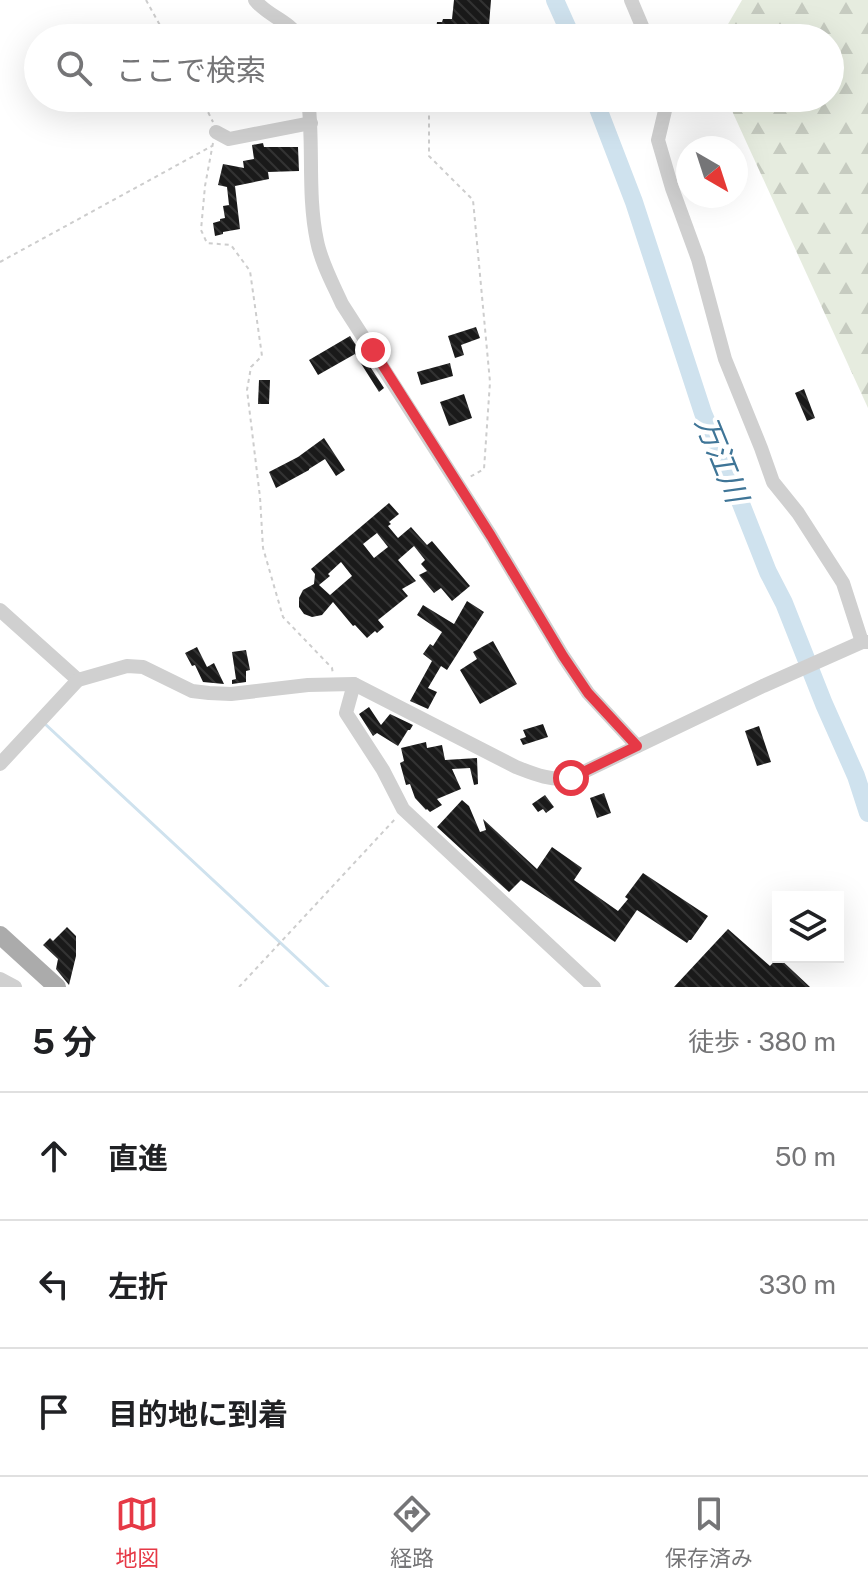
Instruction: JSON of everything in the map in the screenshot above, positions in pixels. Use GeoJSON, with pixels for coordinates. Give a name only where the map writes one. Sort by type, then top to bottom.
{"type":"FeatureCollection","features":[{"type":"Feature","properties":{"kind":"main road"},"geometry":{"type":"LineString","coordinates":[[0,935],[57,987]]}},
{"type":"Feature","properties":{"kind":"street"},"geometry":{"type":"LineString","coordinates":[[255,0],[261,8],[286,24]]}},
{"type":"Feature","properties":{"kind":"street"},"geometry":{"type":"LineString","coordinates":[[631,0],[641,24]]}},
{"type":"Feature","properties":{"kind":"street"},"geometry":{"type":"LineString","coordinates":[[310,112],[312,205],[317,243],[342,304],[491,536],[563,656],[588,693],[637,746]]}},
{"type":"Feature","properties":{"kind":"street"},"geometry":{"type":"LineString","coordinates":[[0,764],[78,680],[127,666],[143,667],[192,691],[209,693],[354,684],[516,767],[557,780],[571,778],[763,686],[860,644],[843,583],[798,513],[773,482],[725,359],[698,259],[658,140],[665,112]]}},
{"type":"Feature","properties":{"kind":"street"},"geometry":{"type":"LineString","coordinates":[[214,139],[229,139],[311,123]]}},
{"type":"Feature","properties":{"kind":"street"},"geometry":{"type":"LineString","coordinates":[[0,610],[78,680]]}},
{"type":"Feature","properties":{"kind":"street"},"geometry":{"type":"LineString","coordinates":[[354,684],[346,713],[383,770],[403,809],[594,987]]}},
{"type":"Feature","properties":{"kind":"street"},"geometry":{"type":"LineString","coordinates":[[0,979],[15,987]]}},
{"type":"Feature","properties":{"kind":"path"},"geometry":{"type":"LineString","coordinates":[[146,0],[159,24]]}},
{"type":"Feature","properties":{"kind":"path"},"geometry":{"type":"LineString","coordinates":[[208,112],[214,139],[201,230],[207,243],[231,245],[250,271],[262,356],[251,367],[247,390],[263,548],[283,617],[332,668],[336,683]]}},
{"type":"Feature","properties":{"kind":"path"},"geometry":{"type":"LineString","coordinates":[[429,112],[429,156],[473,200],[490,382],[484,469],[468,477],[468,485]]}},
{"type":"Feature","properties":{"kind":"path"},"geometry":{"type":"LineString","coordinates":[[0,262],[214,139]]}},
{"type":"Feature","properties":{"kind":"path"},"geometry":{"type":"LineString","coordinates":[[239,987],[403,809]]}},
{"type":"Feature","properties":{"kind":"green space"},"geometry":{"type":"Polygon","coordinates":[[[742,0],[868,0],[868,408],[748,146],[748,136],[744,136],[733,112],[844,112],[844,24],[728,24],[742,0]]]}},
{"type":"Feature","properties":{"kind":"building"},"geometry":{"type":"Polygon","coordinates":[[[454,0],[491,0],[489,24],[437,24],[443,19],[452,19],[454,0]]]}},
{"type":"Feature","properties":{"kind":"building"},"geometry":{"type":"Polygon","coordinates":[[[263,143],[264,147],[298,147],[299,171],[268,172],[269,179],[235,186],[240,229],[215,236],[213,223],[225,218],[223,206],[229,205],[227,187],[218,185],[223,164],[244,168],[243,161],[254,159],[252,145],[263,143]]]}},
{"type":"Feature","properties":{"kind":"building"},"geometry":{"type":"Polygon","coordinates":[[[476,327],[480,338],[461,345],[464,355],[455,358],[448,336],[476,327]]]}},
{"type":"Feature","properties":{"kind":"building"},"geometry":{"type":"Polygon","coordinates":[[[350,336],[384,388],[379,392],[355,354],[318,375],[309,360],[350,336]]]}},
{"type":"Feature","properties":{"kind":"building"},"geometry":{"type":"Polygon","coordinates":[[[450,363],[453,376],[421,385],[417,372],[450,363]]]}},
{"type":"Feature","properties":{"kind":"building"},"geometry":{"type":"Polygon","coordinates":[[[259,380],[270,380],[269,404],[258,404],[259,380]]]}},
{"type":"Feature","properties":{"kind":"building"},"geometry":{"type":"Polygon","coordinates":[[[804,389],[815,418],[807,421],[795,393],[804,389]]]}},
{"type":"Feature","properties":{"kind":"building"},"geometry":{"type":"Polygon","coordinates":[[[464,394],[472,418],[449,426],[440,402],[464,394]]]}},
{"type":"Feature","properties":{"kind":"building"},"geometry":{"type":"Polygon","coordinates":[[[324,438],[345,470],[336,476],[325,459],[276,488],[269,472],[298,457],[324,438]]]}},
{"type":"Feature","properties":{"kind":"building"},"geometry":{"type":"Polygon","coordinates":[[[389,503],[399,514],[388,526],[398,538],[411,527],[427,545],[432,541],[470,586],[452,601],[441,588],[434,593],[419,575],[427,571],[421,564],[425,560],[414,546],[398,560],[416,581],[402,589],[408,596],[378,620],[384,627],[367,638],[333,602],[322,615],[312,617],[304,614],[299,607],[299,598],[303,590],[314,584],[315,574],[311,569],[389,503]],[[377,533],[363,544],[374,558],[388,547],[377,533]],[[341,562],[319,585],[330,595],[352,576],[341,562]]]}},
{"type":"Feature","properties":{"kind":"building"},"geometry":{"type":"Polygon","coordinates":[[[467,601],[484,612],[447,670],[441,666],[428,688],[437,692],[428,709],[410,701],[432,661],[423,654],[442,632],[417,615],[423,605],[454,624],[467,601]]]}},
{"type":"Feature","properties":{"kind":"building"},"geometry":{"type":"Polygon","coordinates":[[[493,641],[517,684],[480,704],[460,670],[477,659],[473,652],[493,641]]]}},
{"type":"Feature","properties":{"kind":"building"},"geometry":{"type":"Polygon","coordinates":[[[197,647],[207,667],[214,663],[224,684],[203,682],[185,653],[197,647]]]}},
{"type":"Feature","properties":{"kind":"building"},"geometry":{"type":"Polygon","coordinates":[[[246,650],[250,670],[246,671],[246,682],[232,684],[232,680],[236,679],[232,652],[246,650]]]}},
{"type":"Feature","properties":{"kind":"building"},"geometry":{"type":"Polygon","coordinates":[[[369,707],[381,725],[390,714],[413,725],[398,746],[377,733],[373,736],[359,714],[369,707]]]}},
{"type":"Feature","properties":{"kind":"building"},"geometry":{"type":"Polygon","coordinates":[[[543,724],[548,737],[523,745],[520,739],[526,737],[523,730],[543,724]]]}},
{"type":"Feature","properties":{"kind":"building"},"geometry":{"type":"Polygon","coordinates":[[[759,726],[771,762],[757,766],[745,731],[759,726]]]}},
{"type":"Feature","properties":{"kind":"building"},"geometry":{"type":"Polygon","coordinates":[[[426,742],[427,748],[442,745],[445,760],[477,758],[478,784],[474,785],[470,768],[452,769],[461,789],[437,799],[442,805],[430,812],[415,798],[410,784],[406,785],[400,763],[404,761],[401,748],[426,742]]]}},
{"type":"Feature","properties":{"kind":"building"},"geometry":{"type":"Polygon","coordinates":[[[604,793],[611,813],[597,818],[590,798],[604,793]]]}},
{"type":"Feature","properties":{"kind":"building"},"geometry":{"type":"Polygon","coordinates":[[[545,795],[554,807],[546,813],[543,809],[538,812],[532,804],[545,795]]]}},
{"type":"Feature","properties":{"kind":"building"},"geometry":{"type":"Polygon","coordinates":[[[462,800],[469,806],[480,832],[486,830],[483,819],[537,869],[552,847],[582,868],[574,880],[618,911],[643,873],[708,916],[687,943],[637,910],[615,942],[521,880],[509,892],[437,827],[462,800]]]}},
{"type":"Feature","properties":{"kind":"building"},"geometry":{"type":"Polygon","coordinates":[[[67,927],[76,936],[76,956],[69,985],[56,969],[58,959],[43,945],[50,938],[53,941],[67,927]]]}},
{"type":"Feature","properties":{"kind":"building"},"geometry":{"type":"Polygon","coordinates":[[[728,929],[770,966],[784,963],[810,987],[674,987],[728,929]]]}},
{"type":"Feature","properties":{"kind":"waterway","name":"万江川"},"geometry":{"type":"LineString","coordinates":[[555,0],[566,24]]}},
{"type":"Feature","properties":{"kind":"waterway","name":"万江川"},"geometry":{"type":"LineString","coordinates":[[599,112],[634,202],[703,413],[856,776],[868,813]]}},
{"type":"Feature","properties":{"kind":"waterway"},"geometry":{"type":"LineString","coordinates":[[44,723],[328,987]]}},
{"type":"Feature","properties":{"kind":"route"},"geometry":{"type":"LineString","coordinates":[[373,350],[563,656],[588,693],[637,746],[571,778]]}}]}
